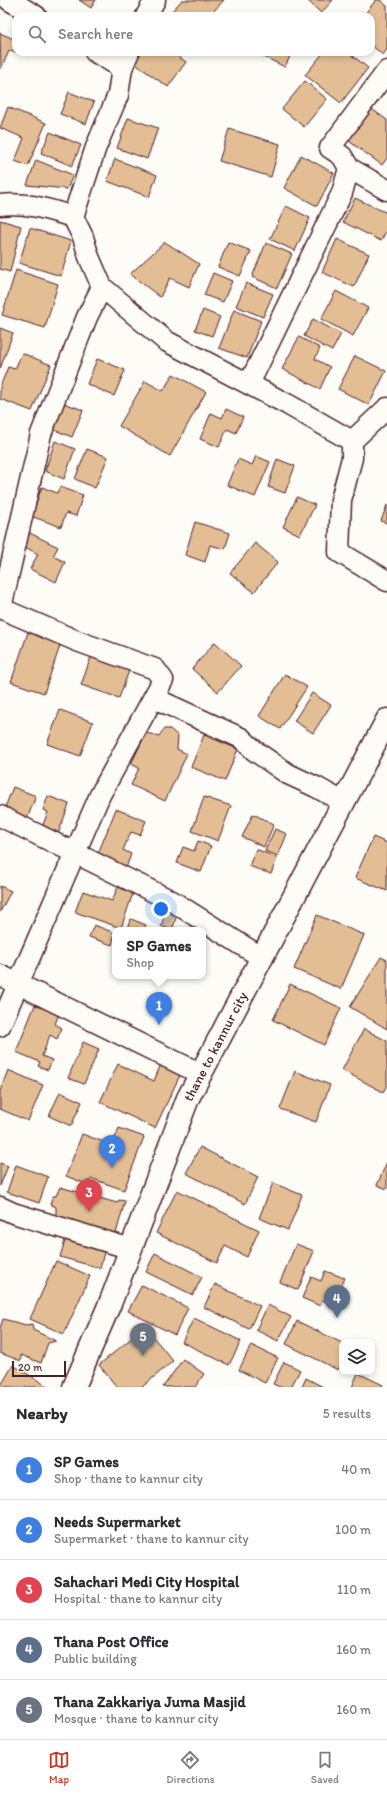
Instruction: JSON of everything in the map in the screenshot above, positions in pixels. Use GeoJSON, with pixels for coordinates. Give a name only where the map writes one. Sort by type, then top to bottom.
{"type":"FeatureCollection","features":[{"type":"Feature","properties":{"kind":"street"},"geometry":{"type":"LineString","coordinates":[[9,0],[29,12]]}},
{"type":"Feature","properties":{"kind":"street"},"geometry":{"type":"LineString","coordinates":[[148,12],[155,0]]}},
{"type":"Feature","properties":{"kind":"street"},"geometry":{"type":"LineString","coordinates":[[110,56],[126,60],[118,95],[96,147],[73,217],[83,237],[89,256],[102,286],[166,340],[352,441]]}},
{"type":"Feature","properties":{"kind":"street"},"geometry":{"type":"LineString","coordinates":[[387,71],[330,148],[342,156],[349,168],[387,190]]}},
{"type":"Feature","properties":{"kind":"street"},"geometry":{"type":"LineString","coordinates":[[249,384],[342,193],[349,168]]}},
{"type":"Feature","properties":{"kind":"street"},"geometry":{"type":"LineString","coordinates":[[4,202],[37,206],[73,217]]}},
{"type":"Feature","properties":{"kind":"street"},"geometry":{"type":"LineString","coordinates":[[0,1026],[100,795],[163,680],[155,668],[77,641],[0,608],[41,434],[87,317],[102,286]]}},
{"type":"Feature","properties":{"kind":"street"},"geometry":{"type":"LineString","coordinates":[[387,408],[352,441],[352,458],[341,500],[339,552],[387,581]]}},
{"type":"Feature","properties":{"kind":"street"},"geometry":{"type":"LineString","coordinates":[[154,698],[241,738],[288,774],[343,802]]}},
{"type":"Feature","properties":{"kind":"street","name":"thane to kannur city"},"geometry":{"type":"LineString","coordinates":[[74,1387],[111,1301],[188,1098],[387,720]]}},
{"type":"Feature","properties":{"kind":"street"},"geometry":{"type":"LineString","coordinates":[[0,816],[172,901],[261,957]]}},
{"type":"Feature","properties":{"kind":"street"},"geometry":{"type":"LineString","coordinates":[[0,974],[201,1074]]}},
{"type":"Feature","properties":{"kind":"street"},"geometry":{"type":"LineString","coordinates":[[0,1207],[13,1213],[131,1249]]}},
{"type":"Feature","properties":{"kind":"building"},"geometry":{"type":"Polygon","coordinates":[[[79,0],[96,0],[91,8],[79,0]]]}},
{"type":"Feature","properties":{"kind":"building"},"geometry":{"type":"Polygon","coordinates":[[[182,0],[224,0],[213,12],[171,12],[182,0]]]}},
{"type":"Feature","properties":{"kind":"building"},"geometry":{"type":"Polygon","coordinates":[[[307,0],[333,0],[322,12],[320,12],[307,0]]]}},
{"type":"Feature","properties":{"kind":"building"},"geometry":{"type":"Polygon","coordinates":[[[376,0],[380,0],[387,6],[387,49],[383,55],[375,48],[375,12],[366,12],[376,0]]]}},
{"type":"Feature","properties":{"kind":"building"},"geometry":{"type":"Polygon","coordinates":[[[0,33],[12,38],[12,51],[9,51],[1,69],[0,33]]]}},
{"type":"Feature","properties":{"kind":"building"},"geometry":{"type":"Polygon","coordinates":[[[139,56],[178,56],[186,62],[168,87],[134,63],[139,56]]]}},
{"type":"Feature","properties":{"kind":"building"},"geometry":{"type":"Polygon","coordinates":[[[262,56],[290,56],[285,67],[262,56]]]}},
{"type":"Feature","properties":{"kind":"building"},"geometry":{"type":"Polygon","coordinates":[[[321,56],[353,56],[368,68],[341,103],[305,75],[321,56]]]}},
{"type":"Feature","properties":{"kind":"building"},"geometry":{"type":"Polygon","coordinates":[[[305,81],[327,99],[304,127],[282,109],[305,81]]]}},
{"type":"Feature","properties":{"kind":"building"},"geometry":{"type":"Polygon","coordinates":[[[69,92],[94,102],[86,124],[60,114],[69,92]]]}},
{"type":"Feature","properties":{"kind":"building"},"geometry":{"type":"Polygon","coordinates":[[[8,107],[46,123],[28,166],[15,161],[24,138],[0,128],[8,107]]]}},
{"type":"Feature","properties":{"kind":"building"},"geometry":{"type":"Polygon","coordinates":[[[369,107],[387,120],[387,158],[382,165],[346,139],[369,107]]]}},
{"type":"Feature","properties":{"kind":"building"},"geometry":{"type":"Polygon","coordinates":[[[128,118],[158,128],[147,159],[117,148],[128,118]]]}},
{"type":"Feature","properties":{"kind":"building"},"geometry":{"type":"Polygon","coordinates":[[[229,129],[280,144],[271,177],[219,161],[229,129]]]}},
{"type":"Feature","properties":{"kind":"building"},"geometry":{"type":"Polygon","coordinates":[[[50,132],[81,145],[72,166],[41,153],[50,132]]]}},
{"type":"Feature","properties":{"kind":"building"},"geometry":{"type":"Polygon","coordinates":[[[301,155],[334,173],[317,206],[284,188],[301,155]]]}},
{"type":"Feature","properties":{"kind":"building"},"geometry":{"type":"Polygon","coordinates":[[[115,159],[157,175],[149,197],[107,181],[115,159]]]}},
{"type":"Feature","properties":{"kind":"building"},"geometry":{"type":"Polygon","coordinates":[[[36,160],[73,175],[67,189],[27,185],[36,160]]]}},
{"type":"Feature","properties":{"kind":"building"},"geometry":{"type":"Polygon","coordinates":[[[355,198],[387,213],[387,229],[381,241],[343,222],[355,198]]]}},
{"type":"Feature","properties":{"kind":"building"},"geometry":{"type":"Polygon","coordinates":[[[286,206],[310,218],[295,251],[270,239],[286,206]]]}},
{"type":"Feature","properties":{"kind":"building"},"geometry":{"type":"Polygon","coordinates":[[[0,220],[21,226],[10,272],[0,269],[0,220]]]}},
{"type":"Feature","properties":{"kind":"building"},"geometry":{"type":"Polygon","coordinates":[[[30,228],[71,241],[61,276],[19,263],[30,228]]]}},
{"type":"Feature","properties":{"kind":"building"},"geometry":{"type":"Polygon","coordinates":[[[337,239],[369,254],[354,287],[322,272],[337,239]]]}},
{"type":"Feature","properties":{"kind":"building"},"geometry":{"type":"Polygon","coordinates":[[[165,242],[199,264],[189,287],[170,278],[160,297],[130,274],[165,242]]]}},
{"type":"Feature","properties":{"kind":"building"},"geometry":{"type":"Polygon","coordinates":[[[228,242],[251,251],[240,276],[218,267],[228,242]]]}},
{"type":"Feature","properties":{"kind":"building"},"geometry":{"type":"Polygon","coordinates":[[[266,243],[292,254],[277,288],[252,277],[266,243]]]}},
{"type":"Feature","properties":{"kind":"building"},"geometry":{"type":"Polygon","coordinates":[[[16,270],[58,284],[45,328],[2,315],[16,270]]]}},
{"type":"Feature","properties":{"kind":"building"},"geometry":{"type":"Polygon","coordinates":[[[213,273],[232,281],[223,302],[204,295],[213,273]]]}},
{"type":"Feature","properties":{"kind":"building"},"geometry":{"type":"Polygon","coordinates":[[[246,283],[273,294],[263,317],[236,306],[246,283]]]}},
{"type":"Feature","properties":{"kind":"building"},"geometry":{"type":"Polygon","coordinates":[[[336,291],[368,308],[353,336],[321,319],[336,291]]]}},
{"type":"Feature","properties":{"kind":"building"},"geometry":{"type":"Polygon","coordinates":[[[203,310],[220,317],[212,336],[195,330],[203,310]]]}},
{"type":"Feature","properties":{"kind":"building"},"geometry":{"type":"Polygon","coordinates":[[[234,310],[261,321],[247,358],[219,348],[234,310]]]}},
{"type":"Feature","properties":{"kind":"building"},"geometry":{"type":"Polygon","coordinates":[[[313,319],[341,334],[332,351],[304,336],[313,319]]]}},
{"type":"Feature","properties":{"kind":"building"},"geometry":{"type":"Polygon","coordinates":[[[0,328],[13,333],[0,369],[0,328]]]}},
{"type":"Feature","properties":{"kind":"building"},"geometry":{"type":"Polygon","coordinates":[[[299,337],[320,348],[315,359],[330,367],[320,389],[282,369],[299,337]]]}},
{"type":"Feature","properties":{"kind":"building"},"geometry":{"type":"Polygon","coordinates":[[[22,353],[51,365],[32,411],[0,399],[0,387],[8,367],[15,369],[22,353]]]}},
{"type":"Feature","properties":{"kind":"building"},"geometry":{"type":"Polygon","coordinates":[[[355,356],[386,371],[369,405],[338,389],[355,356]]]}},
{"type":"Feature","properties":{"kind":"building"},"geometry":{"type":"Polygon","coordinates":[[[97,359],[125,370],[114,396],[87,384],[97,359]]]}},
{"type":"Feature","properties":{"kind":"building"},"geometry":{"type":"Polygon","coordinates":[[[173,374],[206,392],[170,456],[119,426],[145,381],[163,391],[173,374]]]}},
{"type":"Feature","properties":{"kind":"building"},"geometry":{"type":"Polygon","coordinates":[[[61,402],[83,410],[72,437],[50,428],[61,402]]]}},
{"type":"Feature","properties":{"kind":"building"},"geometry":{"type":"Polygon","coordinates":[[[226,409],[243,417],[236,433],[227,429],[219,447],[200,439],[211,413],[222,418],[226,409]]]}},
{"type":"Feature","properties":{"kind":"building"},"geometry":{"type":"Polygon","coordinates":[[[55,441],[75,449],[64,479],[45,471],[55,441]]]}},
{"type":"Feature","properties":{"kind":"building"},"geometry":{"type":"Polygon","coordinates":[[[87,449],[108,457],[95,488],[75,479],[87,449]]]}},
{"type":"Feature","properties":{"kind":"building"},"geometry":{"type":"Polygon","coordinates":[[[256,456],[270,462],[255,497],[227,485],[238,459],[252,465],[256,456]]]}},
{"type":"Feature","properties":{"kind":"building"},"geometry":{"type":"Polygon","coordinates":[[[277,459],[295,466],[285,493],[268,487],[277,459]]]}},
{"type":"Feature","properties":{"kind":"building"},"geometry":{"type":"Polygon","coordinates":[[[42,487],[57,493],[60,487],[83,495],[76,516],[66,513],[61,527],[31,516],[42,487]]]}},
{"type":"Feature","properties":{"kind":"building"},"geometry":{"type":"Polygon","coordinates":[[[297,497],[315,505],[300,535],[283,527],[297,497]]]}},
{"type":"Feature","properties":{"kind":"building"},"geometry":{"type":"Polygon","coordinates":[[[387,505],[387,523],[381,521],[387,505]]]}},
{"type":"Feature","properties":{"kind":"building"},"geometry":{"type":"Polygon","coordinates":[[[195,522],[230,533],[225,549],[210,545],[205,562],[185,555],[195,522]]]}},
{"type":"Feature","properties":{"kind":"building"},"geometry":{"type":"Polygon","coordinates":[[[28,532],[58,547],[53,556],[65,562],[56,582],[30,569],[38,554],[25,547],[28,532]]]}},
{"type":"Feature","properties":{"kind":"building"},"geometry":{"type":"Polygon","coordinates":[[[255,543],[278,562],[254,592],[230,573],[255,543]]]}},
{"type":"Feature","properties":{"kind":"building"},"geometry":{"type":"Polygon","coordinates":[[[28,632],[61,643],[44,693],[11,682],[28,632]]]}},
{"type":"Feature","properties":{"kind":"building"},"geometry":{"type":"Polygon","coordinates":[[[215,642],[241,666],[218,692],[192,669],[215,642]]]}},
{"type":"Feature","properties":{"kind":"building"},"geometry":{"type":"Polygon","coordinates":[[[92,654],[130,668],[119,698],[81,685],[92,654]]]}},
{"type":"Feature","properties":{"kind":"building"},"geometry":{"type":"Polygon","coordinates":[[[285,674],[307,687],[280,729],[259,716],[285,674]]]}},
{"type":"Feature","properties":{"kind":"building"},"geometry":{"type":"Polygon","coordinates":[[[312,693],[331,705],[313,733],[294,721],[312,693]]]}},
{"type":"Feature","properties":{"kind":"building"},"geometry":{"type":"Polygon","coordinates":[[[60,710],[93,722],[80,756],[47,744],[60,710]]]}},
{"type":"Feature","properties":{"kind":"building"},"geometry":{"type":"Polygon","coordinates":[[[164,729],[170,729],[178,736],[177,749],[187,754],[165,801],[131,785],[139,768],[131,764],[146,733],[159,736],[164,729]]]}},
{"type":"Feature","properties":{"kind":"building"},"geometry":{"type":"Polygon","coordinates":[[[204,735],[238,749],[225,781],[191,767],[204,735]]]}},
{"type":"Feature","properties":{"kind":"building"},"geometry":{"type":"Polygon","coordinates":[[[13,787],[36,796],[27,819],[4,810],[13,787]]]}},
{"type":"Feature","properties":{"kind":"building"},"geometry":{"type":"Polygon","coordinates":[[[48,796],[69,804],[58,834],[42,827],[48,812],[43,810],[48,796]]]}},
{"type":"Feature","properties":{"kind":"building"},"geometry":{"type":"Polygon","coordinates":[[[204,797],[231,806],[218,841],[192,831],[204,797]]]}},
{"type":"Feature","properties":{"kind":"building"},"geometry":{"type":"Polygon","coordinates":[[[116,809],[146,821],[140,835],[131,832],[123,850],[131,854],[126,868],[97,856],[116,809]]]}},
{"type":"Feature","properties":{"kind":"building"},"geometry":{"type":"Polygon","coordinates":[[[253,814],[274,824],[264,847],[242,837],[253,814]]]}},
{"type":"Feature","properties":{"kind":"building"},"geometry":{"type":"Polygon","coordinates":[[[275,829],[287,834],[278,856],[265,851],[275,829]]]}},
{"type":"Feature","properties":{"kind":"building"},"geometry":{"type":"Polygon","coordinates":[[[373,837],[387,843],[387,891],[355,878],[373,837]]]}},
{"type":"Feature","properties":{"kind":"building"},"geometry":{"type":"Polygon","coordinates":[[[198,841],[211,846],[201,872],[177,863],[183,847],[194,851],[198,841]]]}},
{"type":"Feature","properties":{"kind":"building"},"geometry":{"type":"Polygon","coordinates":[[[256,849],[277,858],[271,874],[249,866],[256,849]]]}},
{"type":"Feature","properties":{"kind":"building"},"geometry":{"type":"Polygon","coordinates":[[[0,886],[11,891],[0,912],[0,886]]]}},
{"type":"Feature","properties":{"kind":"building"},"geometry":{"type":"Polygon","coordinates":[[[118,887],[133,893],[121,927],[75,912],[83,891],[112,901],[118,887]]]}},
{"type":"Feature","properties":{"kind":"building"},"geometry":{"type":"Polygon","coordinates":[[[167,908],[178,912],[173,927],[161,926],[167,908]]]}},
{"type":"Feature","properties":{"kind":"building"},"geometry":{"type":"Polygon","coordinates":[[[317,915],[364,935],[341,989],[294,969],[317,915]]]}},
{"type":"Feature","properties":{"kind":"building"},"geometry":{"type":"Polygon","coordinates":[[[131,919],[146,925],[145,927],[127,927],[131,919]]]}},
{"type":"Feature","properties":{"kind":"building"},"geometry":{"type":"Polygon","coordinates":[[[94,925],[112,932],[112,945],[89,937],[94,925]]]}},
{"type":"Feature","properties":{"kind":"building"},"geometry":{"type":"Polygon","coordinates":[[[381,957],[387,960],[387,1029],[350,1007],[381,957]]]}},
{"type":"Feature","properties":{"kind":"building"},"geometry":{"type":"Polygon","coordinates":[[[290,984],[341,1008],[324,1045],[273,1020],[290,984]]]}},
{"type":"Feature","properties":{"kind":"building"},"geometry":{"type":"Polygon","coordinates":[[[35,1005],[59,1014],[55,1024],[62,1028],[57,1039],[50,1035],[42,1056],[52,1060],[48,1070],[38,1066],[40,1062],[16,1052],[35,1005]]]}},
{"type":"Feature","properties":{"kind":"building"},"geometry":{"type":"Polygon","coordinates":[[[364,1029],[387,1041],[387,1085],[383,1092],[342,1070],[364,1029]]]}},
{"type":"Feature","properties":{"kind":"building"},"geometry":{"type":"Polygon","coordinates":[[[83,1042],[99,1049],[84,1084],[68,1078],[83,1042]]]}},
{"type":"Feature","properties":{"kind":"building"},"geometry":{"type":"Polygon","coordinates":[[[118,1064],[154,1081],[161,1064],[181,1073],[155,1128],[100,1102],[118,1064]]]}},
{"type":"Feature","properties":{"kind":"building"},"geometry":{"type":"Polygon","coordinates":[[[8,1070],[43,1085],[28,1121],[0,1109],[0,1091],[8,1070]]]}},
{"type":"Feature","properties":{"kind":"building"},"geometry":{"type":"Polygon","coordinates":[[[295,1071],[330,1085],[316,1122],[280,1109],[295,1071]]]}},
{"type":"Feature","properties":{"kind":"building"},"geometry":{"type":"Polygon","coordinates":[[[60,1092],[82,1102],[71,1126],[49,1116],[60,1092]]]}},
{"type":"Feature","properties":{"kind":"building"},"geometry":{"type":"Polygon","coordinates":[[[119,1128],[144,1137],[124,1190],[93,1179],[84,1183],[66,1176],[82,1134],[112,1145],[119,1128]]]}},
{"type":"Feature","properties":{"kind":"building"},"geometry":{"type":"Polygon","coordinates":[[[200,1147],[258,1177],[245,1204],[186,1173],[200,1147]]]}},
{"type":"Feature","properties":{"kind":"building"},"geometry":{"type":"Polygon","coordinates":[[[387,1162],[387,1189],[377,1185],[387,1162]]]}},
{"type":"Feature","properties":{"kind":"building"},"geometry":{"type":"Polygon","coordinates":[[[0,1163],[8,1166],[0,1186],[0,1163]]]}},
{"type":"Feature","properties":{"kind":"building"},"geometry":{"type":"Polygon","coordinates":[[[16,1165],[48,1177],[39,1203],[7,1192],[16,1165]]]}},
{"type":"Feature","properties":{"kind":"building"},"geometry":{"type":"Polygon","coordinates":[[[273,1183],[302,1195],[288,1230],[259,1218],[273,1183]]]}},
{"type":"Feature","properties":{"kind":"building"},"geometry":{"type":"Polygon","coordinates":[[[60,1187],[117,1203],[119,1200],[125,1201],[115,1237],[56,1219],[56,1207],[50,1204],[53,1196],[56,1196],[60,1187]]]}},
{"type":"Feature","properties":{"kind":"building"},"geometry":{"type":"Polygon","coordinates":[[[177,1190],[259,1230],[247,1257],[225,1246],[217,1263],[156,1233],[177,1190]]]}},
{"type":"Feature","properties":{"kind":"building"},"geometry":{"type":"Polygon","coordinates":[[[67,1234],[106,1245],[100,1268],[60,1257],[67,1234]]]}},
{"type":"Feature","properties":{"kind":"building"},"geometry":{"type":"Polygon","coordinates":[[[296,1244],[314,1251],[298,1290],[280,1282],[296,1244]]]}},
{"type":"Feature","properties":{"kind":"building"},"geometry":{"type":"Polygon","coordinates":[[[155,1253],[202,1277],[193,1295],[146,1272],[155,1253]]]}},
{"type":"Feature","properties":{"kind":"building"},"geometry":{"type":"Polygon","coordinates":[[[56,1261],[90,1276],[64,1334],[30,1319],[56,1261]]]}},
{"type":"Feature","properties":{"kind":"building"},"geometry":{"type":"Polygon","coordinates":[[[325,1271],[345,1278],[333,1304],[322,1300],[320,1306],[302,1298],[311,1277],[321,1281],[325,1271]]]}},
{"type":"Feature","properties":{"kind":"building"},"geometry":{"type":"Polygon","coordinates":[[[215,1284],[260,1306],[249,1329],[204,1307],[215,1284]]]}},
{"type":"Feature","properties":{"kind":"building"},"geometry":{"type":"Polygon","coordinates":[[[142,1285],[188,1308],[175,1335],[128,1311],[142,1285]]]}},
{"type":"Feature","properties":{"kind":"building"},"geometry":{"type":"Polygon","coordinates":[[[268,1305],[291,1317],[278,1341],[256,1330],[268,1305]]]}},
{"type":"Feature","properties":{"kind":"building"},"geometry":{"type":"Polygon","coordinates":[[[194,1318],[241,1341],[229,1365],[182,1342],[194,1318]]]}},
{"type":"Feature","properties":{"kind":"building"},"geometry":{"type":"Polygon","coordinates":[[[3,1319],[26,1325],[32,1324],[33,1330],[56,1341],[48,1343],[41,1363],[21,1355],[21,1361],[0,1353],[0,1328],[3,1319]]]}},
{"type":"Feature","properties":{"kind":"building"},"geometry":{"type":"Polygon","coordinates":[[[297,1321],[339,1342],[339,1368],[338,1370],[286,1344],[297,1321]]]}},
{"type":"Feature","properties":{"kind":"building"},"geometry":{"type":"Polygon","coordinates":[[[145,1327],[173,1361],[142,1387],[117,1387],[99,1365],[145,1327]]]}},
{"type":"Feature","properties":{"kind":"building"},"geometry":{"type":"Polygon","coordinates":[[[251,1345],[278,1358],[265,1383],[239,1370],[251,1345]]]}},
{"type":"Feature","properties":{"kind":"building"},"geometry":{"type":"Polygon","coordinates":[[[183,1359],[204,1374],[195,1387],[163,1387],[183,1359]]]}},
{"type":"Feature","properties":{"kind":"building"},"geometry":{"type":"Polygon","coordinates":[[[284,1362],[300,1370],[291,1387],[280,1387],[273,1384],[284,1362]]]}},
{"type":"Feature","properties":{"kind":"building"},"geometry":{"type":"Polygon","coordinates":[[[13,1365],[47,1386],[47,1387],[0,1387],[13,1365]]]}},
{"type":"Feature","properties":{"kind":"building"},"geometry":{"type":"Polygon","coordinates":[[[357,1375],[362,1375],[383,1385],[382,1387],[352,1387],[357,1375]]]}},
{"type":"Feature","properties":{"kind":"building"},"geometry":{"type":"Polygon","coordinates":[[[306,1378],[323,1387],[302,1387],[306,1378]]]}},
{"type":"Feature","properties":{"kind":"place","name":"SP Games"},"geometry":{"type":"Point","coordinates":[159,1025]}},
{"type":"Feature","properties":{"kind":"place","name":"Needs Supermarket"},"geometry":{"type":"Point","coordinates":[112,1168]}},
{"type":"Feature","properties":{"kind":"place","name":"Sahachari Medi City Hospital"},"geometry":{"type":"Point","coordinates":[89,1212]}},
{"type":"Feature","properties":{"kind":"place","name":"Thana Post Office"},"geometry":{"type":"Point","coordinates":[337,1318]}},
{"type":"Feature","properties":{"kind":"place","name":"Thana Zakkariya Juma Masjid"},"geometry":{"type":"Point","coordinates":[143,1356]}}]}
